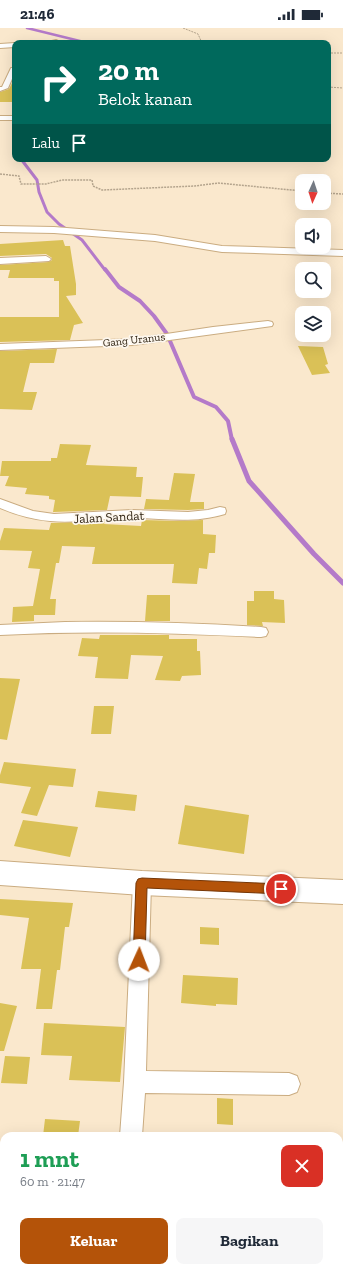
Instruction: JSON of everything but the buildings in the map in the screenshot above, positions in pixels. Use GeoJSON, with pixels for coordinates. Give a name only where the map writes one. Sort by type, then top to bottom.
{"type":"FeatureCollection","features":[{"type":"Feature","properties":{"kind":"main road"},"geometry":{"type":"LineString","coordinates":[[0,873],[142,883],[343,892]]}},
{"type":"Feature","properties":{"kind":"street"},"geometry":{"type":"LineString","coordinates":[[0,46],[12,45]]}},
{"type":"Feature","properties":{"kind":"street"},"geometry":{"type":"LineString","coordinates":[[0,89],[5,88],[12,69]]}},
{"type":"Feature","properties":{"kind":"street"},"geometry":{"type":"LineString","coordinates":[[0,118],[12,118]]}},
{"type":"Feature","properties":{"kind":"street"},"geometry":{"type":"LineString","coordinates":[[0,228],[54,230],[150,238],[222,249],[343,253]]}},
{"type":"Feature","properties":{"kind":"street"},"geometry":{"type":"LineString","coordinates":[[0,262],[46,259]]}},
{"type":"Feature","properties":{"kind":"street","name":"Gang Uranus"},"geometry":{"type":"LineString","coordinates":[[0,347],[133,342],[213,330],[268,324]]}},
{"type":"Feature","properties":{"kind":"street","name":"Jalan Sandat"},"geometry":{"type":"LineString","coordinates":[[0,503],[33,516],[57,519],[76,519],[133,514],[209,515],[220,511]]}},
{"type":"Feature","properties":{"kind":"street"},"geometry":{"type":"LineString","coordinates":[[0,630],[47,627],[124,626],[261,632]]}},
{"type":"Feature","properties":{"kind":"street"},"geometry":{"type":"LineString","coordinates":[[131,1132],[135,1082],[142,883]]}},
{"type":"Feature","properties":{"kind":"street"},"geometry":{"type":"LineString","coordinates":[[135,1082],[289,1084]]}},
{"type":"Feature","properties":{"kind":"path"},"geometry":{"type":"LineString","coordinates":[[183,28],[198,34],[201,40]]}},
{"type":"Feature","properties":{"kind":"path"},"geometry":{"type":"LineString","coordinates":[[331,52],[343,53]]}},
{"type":"Feature","properties":{"kind":"path"},"geometry":{"type":"LineString","coordinates":[[331,87],[343,88]]}},
{"type":"Feature","properties":{"kind":"path"},"geometry":{"type":"LineString","coordinates":[[0,174],[19,176],[21,184],[46,184],[62,180],[92,180],[93,186],[102,190],[195,186],[218,183],[295,190]]}},
{"type":"Feature","properties":{"kind":"path"},"geometry":{"type":"LineString","coordinates":[[331,193],[343,194]]}},
{"type":"Feature","properties":{"kind":"waterway"},"geometry":{"type":"LineString","coordinates":[[27,28],[76,40]]}},
{"type":"Feature","properties":{"kind":"waterway"},"geometry":{"type":"LineString","coordinates":[[23,162],[37,180],[39,192],[47,212],[59,224],[82,240],[105,270]]}},
{"type":"Feature","properties":{"kind":"waterway"},"geometry":{"type":"LineString","coordinates":[[105,269],[119,287],[140,301],[154,316],[167,334],[194,397],[216,407],[228,421],[232,440]]}},
{"type":"Feature","properties":{"kind":"waterway"},"geometry":{"type":"LineString","coordinates":[[232,439],[249,481],[314,554],[343,583]]}},
{"type":"Feature","properties":{"kind":"route"},"geometry":{"type":"LineString","coordinates":[[139,960],[142,883],[281,889]]}}]}
